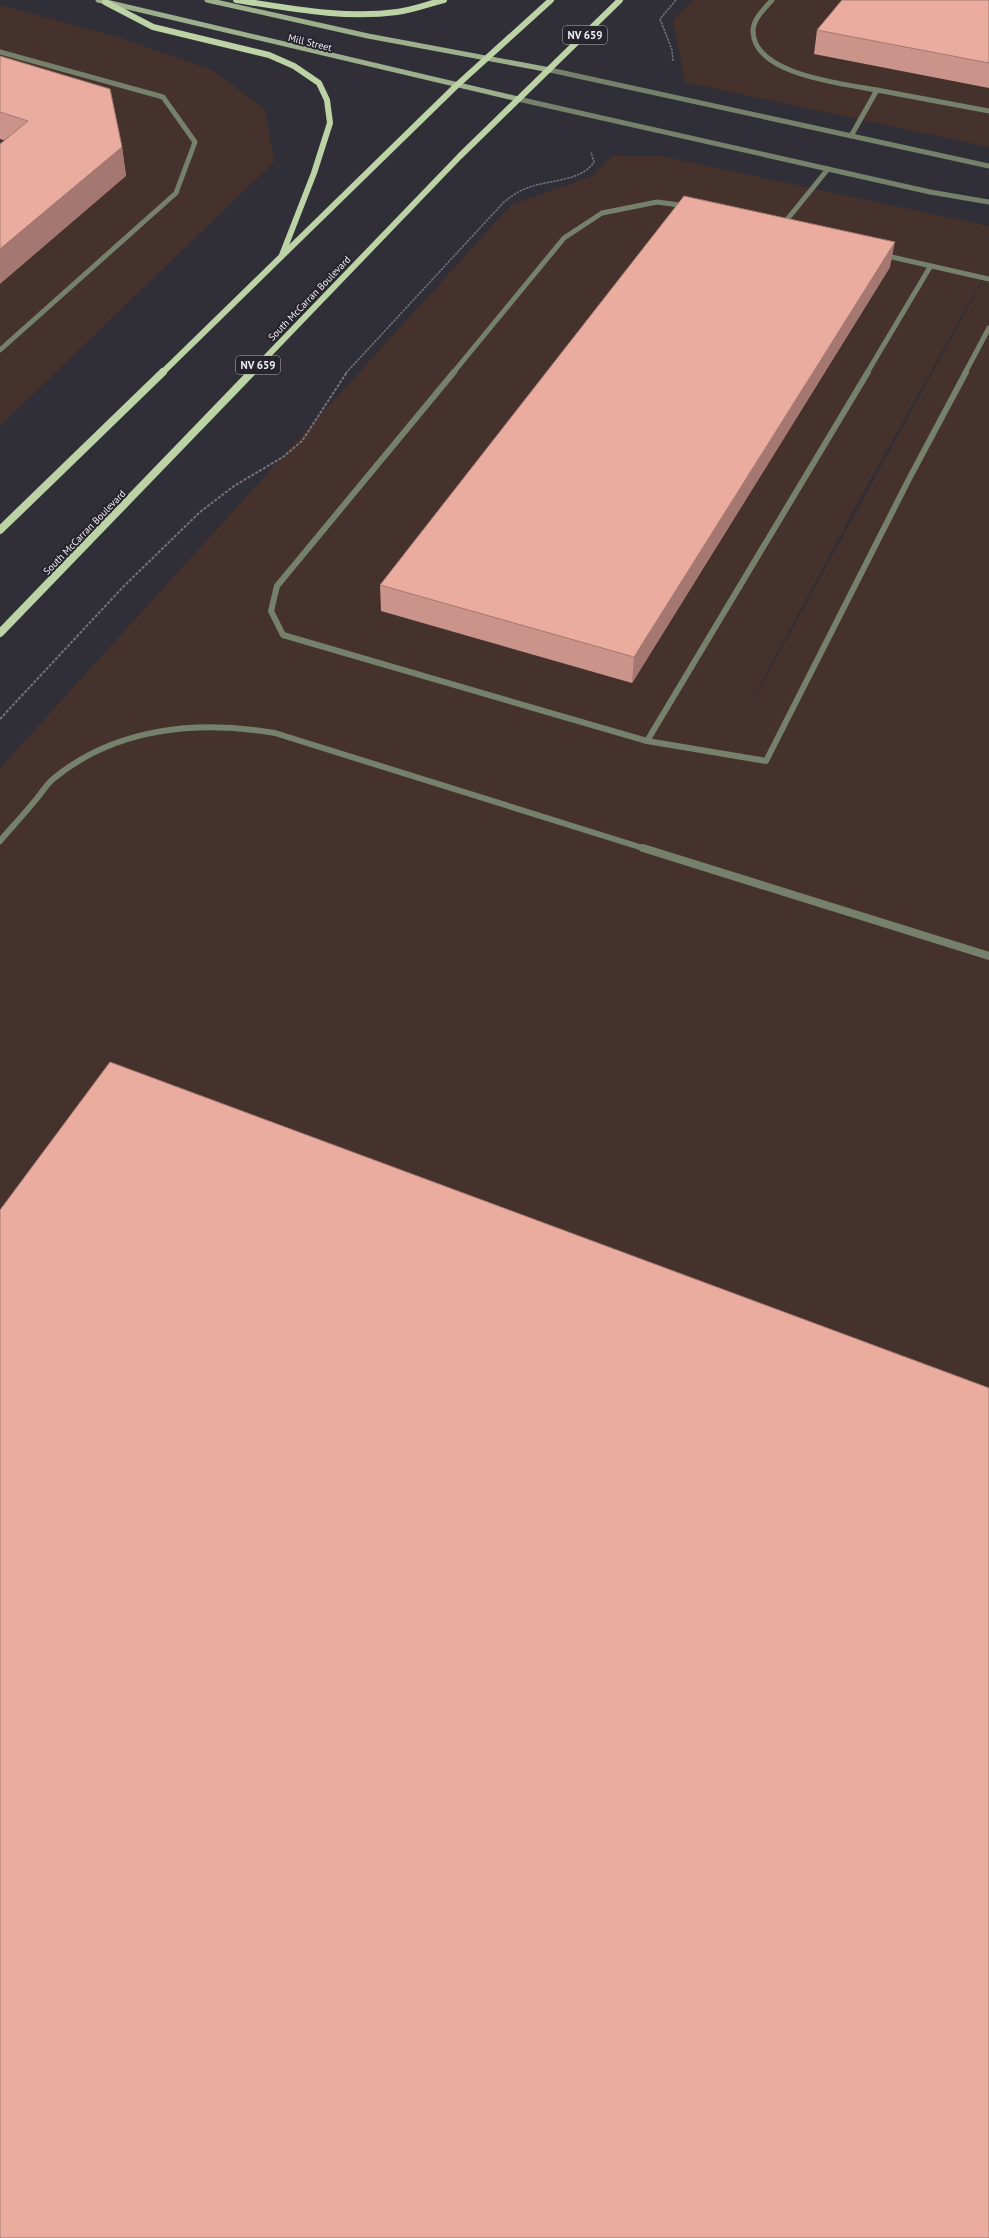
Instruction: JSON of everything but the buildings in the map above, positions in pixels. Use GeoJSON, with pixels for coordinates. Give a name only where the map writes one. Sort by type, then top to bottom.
{"type":"FeatureCollection","features":[{"type":"Feature","properties":{"kind":"main road","name":"Mill Street"},"geometry":{"type":"LineString","coordinates":[[98,0],[518,100]]}},
{"type":"Feature","properties":{"kind":"main road","name":"Mill Street"},"geometry":{"type":"LineString","coordinates":[[207,0],[368,36],[550,70]]}},
{"type":"Feature","properties":{"kind":"main road"},"geometry":{"type":"LineString","coordinates":[[236,0],[336,13],[367,14],[390,13],[444,0]]}},
{"type":"Feature","properties":{"kind":"main road"},"geometry":{"type":"LineString","coordinates":[[0,530],[456,86],[551,0]]}},
{"type":"Feature","properties":{"kind":"main road","name":"South McCarran Boulevard"},"geometry":{"type":"LineString","coordinates":[[0,633],[455,161],[550,70],[620,0]]}},
{"type":"Feature","properties":{"kind":"main road"},"geometry":{"type":"LineString","coordinates":[[105,2],[153,27],[269,55],[294,66],[319,83],[327,100],[330,123],[302,206],[280,259]]}},
{"type":"Feature","properties":{"kind":"lane"},"geometry":{"type":"LineString","coordinates":[[772,0],[760,15],[753,30],[754,44],[764,56],[777,65],[797,73],[876,90],[989,111]]}},
{"type":"Feature","properties":{"kind":"lane"},"geometry":{"type":"LineString","coordinates":[[0,52],[164,96],[195,142],[176,193],[0,350]]}},
{"type":"Feature","properties":{"kind":"lane"},"geometry":{"type":"LineString","coordinates":[[550,70],[989,166]]}},
{"type":"Feature","properties":{"kind":"lane"},"geometry":{"type":"LineString","coordinates":[[851,136],[876,90]]}},
{"type":"Feature","properties":{"kind":"lane"},"geometry":{"type":"LineString","coordinates":[[518,100],[930,192],[989,202]]}},
{"type":"Feature","properties":{"kind":"lane"},"geometry":{"type":"LineString","coordinates":[[779,229],[828,169]]}},
{"type":"Feature","properties":{"kind":"lane"},"geometry":{"type":"LineString","coordinates":[[697,207],[657,202],[602,213],[564,238],[276,586],[271,611],[282,635],[647,740],[766,761],[909,479],[989,328]]}},
{"type":"Feature","properties":{"kind":"lane"},"geometry":{"type":"LineString","coordinates":[[772,227],[787,231]]}},
{"type":"Feature","properties":{"kind":"lane"},"geometry":{"type":"LineString","coordinates":[[878,254],[930,267],[989,279]]}},
{"type":"Feature","properties":{"kind":"lane"},"geometry":{"type":"LineString","coordinates":[[647,740],[930,267]]}},
{"type":"Feature","properties":{"kind":"lane"},"geometry":{"type":"LineString","coordinates":[[0,841],[54,778],[82,759],[114,743],[148,733],[180,727],[212,725],[245,727],[275,733],[989,956]]}},
{"type":"Feature","properties":{"kind":"path"},"geometry":{"type":"LineString","coordinates":[[672,63],[674,51],[662,30],[660,20],[676,0]]}},
{"type":"Feature","properties":{"kind":"path"},"geometry":{"type":"LineString","coordinates":[[0,719],[137,572],[201,512],[228,490],[286,454],[301,442],[316,424],[335,386],[344,375],[503,203],[519,191],[577,174],[590,168],[594,160],[589,147]]}},
{"type":"Feature","properties":{"kind":"shaded area"},"geometry":{"type":"Polygon","coordinates":[[[693,0],[989,0],[989,147],[685,82],[673,20],[693,0]]]}},
{"type":"Feature","properties":{"kind":"shaded area"},"geometry":{"type":"Polygon","coordinates":[[[0,5],[115,36],[212,70],[265,109],[274,162],[0,426],[0,5]]]}},
{"type":"Feature","properties":{"kind":"shaded area"},"geometry":{"type":"Polygon","coordinates":[[[612,156],[661,156],[989,226],[989,2238],[0,2238],[0,768],[511,205],[592,176],[612,156]],[[983,280],[863,493],[722,757],[983,280]]]}}]}
